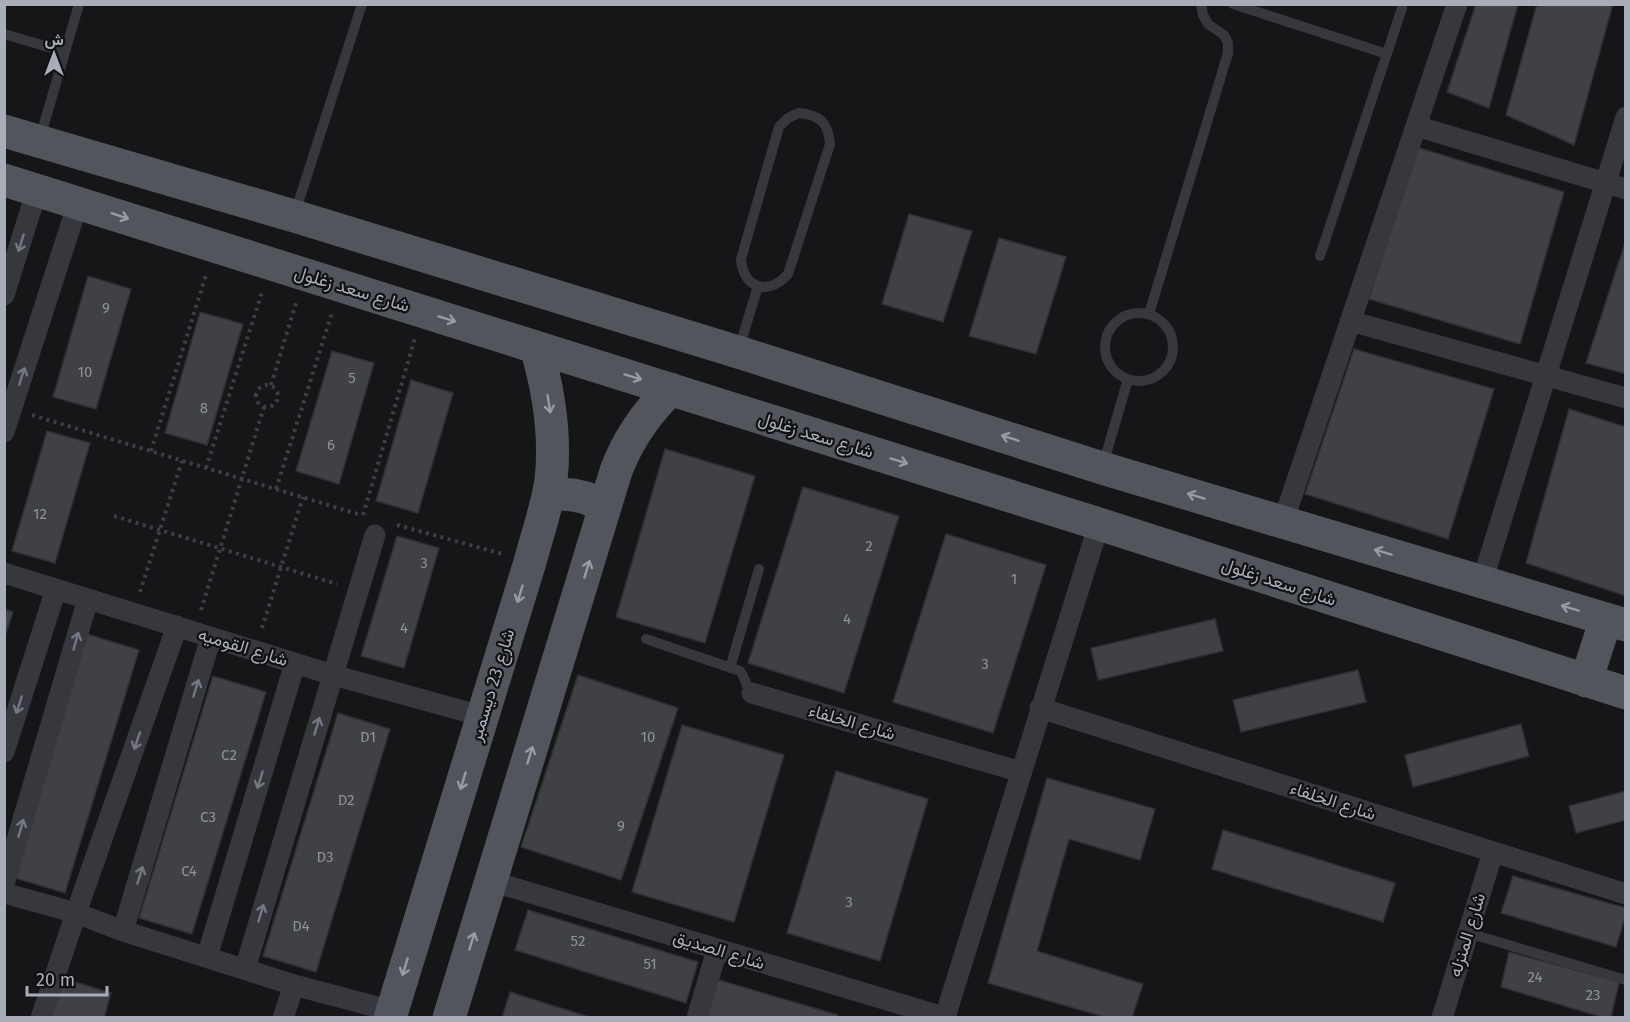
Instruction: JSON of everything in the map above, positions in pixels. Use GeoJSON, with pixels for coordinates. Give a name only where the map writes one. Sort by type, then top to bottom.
{"type":"FeatureCollection","features":[{"type":"Feature","properties":{"kind":"main road"},"geometry":{"type":"LineString","coordinates":[[4,131],[294,216],[738,352],[1102,468],[1616,622],[1586,681]]}},
{"type":"Feature","properties":{"kind":"main road","name":"شارع سعد زغلول"},"geometry":{"type":"LineString","coordinates":[[4,180],[1099,524],[1626,693]]}},
{"type":"Feature","properties":{"kind":"main road","name":"شارع 23 ديسمبر"},"geometry":{"type":"LineString","coordinates":[[391,1014],[530,562],[548,496],[553,448],[551,417],[546,381],[536,347]]}},
{"type":"Feature","properties":{"kind":"main road"},"geometry":{"type":"LineString","coordinates":[[449,1017],[616,471],[632,435],[656,403],[671,389]]}},
{"type":"Feature","properties":{"kind":"main road"},"geometry":{"type":"LineString","coordinates":[[548,496],[558,493],[583,496],[605,507]]}},
{"type":"Feature","properties":{"kind":"street"},"geometry":{"type":"LineString","coordinates":[[1283,522],[1457,4]]}},
{"type":"Feature","properties":{"kind":"street"},"geometry":{"type":"LineString","coordinates":[[1482,582],[1546,376],[1616,185],[1626,117]]}},
{"type":"Feature","properties":{"kind":"street"},"geometry":{"type":"LineString","coordinates":[[1416,126],[1616,185]]}},
{"type":"Feature","properties":{"kind":"street"},"geometry":{"type":"LineString","coordinates":[[4,295],[38,190]]}},
{"type":"Feature","properties":{"kind":"street"},"geometry":{"type":"LineString","coordinates":[[4,432],[78,203]]}},
{"type":"Feature","properties":{"kind":"street"},"geometry":{"type":"LineString","coordinates":[[1350,321],[1626,398]]}},
{"type":"Feature","properties":{"kind":"street"},"geometry":{"type":"LineString","coordinates":[[946,1017],[1040,708],[1099,524]]}},
{"type":"Feature","properties":{"kind":"street"},"geometry":{"type":"LineString","coordinates":[[245,969],[379,525]]}},
{"type":"Feature","properties":{"kind":"street","name":"شارع القوميه"},"geometry":{"type":"LineString","coordinates":[[4,573],[333,675],[482,716]]}},
{"type":"Feature","properties":{"kind":"street"},"geometry":{"type":"LineString","coordinates":[[4,752],[56,589]]}},
{"type":"Feature","properties":{"kind":"street"},"geometry":{"type":"LineString","coordinates":[[4,884],[88,599]]}},
{"type":"Feature","properties":{"kind":"street"},"geometry":{"type":"LineString","coordinates":[[41,1017],[76,913],[194,632]]}},
{"type":"Feature","properties":{"kind":"street"},"geometry":{"type":"LineString","coordinates":[[123,931],[194,632]]}},
{"type":"Feature","properties":{"kind":"street"},"geometry":{"type":"LineString","coordinates":[[207,957],[295,663]]}},
{"type":"Feature","properties":{"kind":"street","name":"شارع الخلفاء"},"geometry":{"type":"LineString","coordinates":[[752,693],[1021,772]]}},
{"type":"Feature","properties":{"kind":"street","name":"شارع الخلفاء"},"geometry":{"type":"LineString","coordinates":[[1040,708],[1626,894]]}},
{"type":"Feature","properties":{"kind":"street","name":"شارع المنزله"},"geometry":{"type":"LineString","coordinates":[[1446,1016],[1493,852]]}},
{"type":"Feature","properties":{"kind":"street","name":"شارع الصديق"},"geometry":{"type":"LineString","coordinates":[[491,881],[946,1017]]}},
{"type":"Feature","properties":{"kind":"street"},"geometry":{"type":"LineString","coordinates":[[4,893],[76,913],[123,931],[391,1014]]}},
{"type":"Feature","properties":{"kind":"street"},"geometry":{"type":"LineString","coordinates":[[697,1017],[717,950]]}},
{"type":"Feature","properties":{"kind":"street"},"geometry":{"type":"LineString","coordinates":[[283,1017],[294,985]]}},
{"type":"Feature","properties":{"kind":"lane"},"geometry":{"type":"LineString","coordinates":[[39,141],[80,4]]}},
{"type":"Feature","properties":{"kind":"lane"},"geometry":{"type":"LineString","coordinates":[[294,216],[362,4]]}},
{"type":"Feature","properties":{"kind":"lane"},"geometry":{"type":"LineString","coordinates":[[1149,314],[1228,52],[1228,43],[1224,35],[1208,24],[1201,4]]}},
{"type":"Feature","properties":{"kind":"lane"},"geometry":{"type":"LineString","coordinates":[[1233,4],[1387,54]]}},
{"type":"Feature","properties":{"kind":"lane"},"geometry":{"type":"LineString","coordinates":[[1320,256],[1402,8]]}},
{"type":"Feature","properties":{"kind":"lane"},"geometry":{"type":"LineString","coordinates":[[4,34],[65,52]]}},
{"type":"Feature","properties":{"kind":"lane"},"geometry":{"type":"LineString","coordinates":[[799,113],[812,114],[823,121],[829,131],[830,144],[788,274],[780,283],[769,287],[758,286],[748,280],[742,270],[741,259],[779,128],[788,118],[799,113]]}},
{"type":"Feature","properties":{"kind":"lane"},"geometry":{"type":"LineString","coordinates":[[738,352],[758,286]]}},
{"type":"Feature","properties":{"kind":"lane"},"geometry":{"type":"LineString","coordinates":[[1138,312],[1149,314],[1167,326],[1172,336],[1172,357],[1167,367],[1159,375],[1139,381],[1128,379],[1119,375],[1106,358],[1104,347],[1106,336],[1118,319],[1138,312]]}},
{"type":"Feature","properties":{"kind":"lane"},"geometry":{"type":"LineString","coordinates":[[1102,468],[1128,379]]}},
{"type":"Feature","properties":{"kind":"lane"},"geometry":{"type":"LineString","coordinates":[[730,668],[759,569]]}},
{"type":"Feature","properties":{"kind":"lane"},"geometry":{"type":"LineString","coordinates":[[646,639],[742,674],[746,687],[752,693]]}},
{"type":"Feature","properties":{"kind":"lane"},"geometry":{"type":"LineString","coordinates":[[1468,933],[1626,980]]}},
{"type":"Feature","properties":{"kind":"path"},"geometry":{"type":"LineString","coordinates":[[151,451],[215,246]]}},
{"type":"Feature","properties":{"kind":"path"},"geometry":{"type":"LineString","coordinates":[[206,468],[271,264]]}},
{"type":"Feature","properties":{"kind":"path"},"geometry":{"type":"LineString","coordinates":[[271,385],[305,274]]}},
{"type":"Feature","properties":{"kind":"path"},"geometry":{"type":"LineString","coordinates":[[276,489],[341,285]]}},
{"type":"Feature","properties":{"kind":"path"},"geometry":{"type":"LineString","coordinates":[[363,516],[423,312]]}},
{"type":"Feature","properties":{"kind":"path"},"geometry":{"type":"LineString","coordinates":[[261,386],[274,386],[279,398],[270,407],[264,407],[258,403],[257,390],[261,386]]}},
{"type":"Feature","properties":{"kind":"path"},"geometry":{"type":"LineString","coordinates":[[194,632],[264,407]]}},
{"type":"Feature","properties":{"kind":"path"},"geometry":{"type":"LineString","coordinates":[[12,409],[303,497],[363,516],[379,525],[530,562]]}},
{"type":"Feature","properties":{"kind":"path"},"geometry":{"type":"LineString","coordinates":[[133,613],[182,461]]}},
{"type":"Feature","properties":{"kind":"path"},"geometry":{"type":"LineString","coordinates":[[255,651],[303,497]]}},
{"type":"Feature","properties":{"kind":"path"},"geometry":{"type":"LineString","coordinates":[[114,516],[358,591]]}},
{"type":"Feature","properties":{"kind":"building"},"geometry":{"type":"Polygon","coordinates":[[[1476,4],[1518,4],[1489,108],[1447,92],[1476,4]]]}},
{"type":"Feature","properties":{"kind":"building"},"geometry":{"type":"Polygon","coordinates":[[[1537,4],[1613,4],[1574,145],[1506,115],[1537,4]]]}},
{"type":"Feature","properties":{"kind":"building"},"geometry":{"type":"Polygon","coordinates":[[[1416,147],[1564,192],[1520,344],[1369,299],[1416,147]]]}},
{"type":"Feature","properties":{"kind":"building"},"geometry":{"type":"Polygon","coordinates":[[[909,214],[972,231],[943,322],[882,304],[909,214]]]}},
{"type":"Feature","properties":{"kind":"building"},"geometry":{"type":"Polygon","coordinates":[[[999,238],[1066,257],[1036,354],[969,336],[999,238]]]}},
{"type":"Feature","properties":{"kind":"building"},"geometry":{"type":"Polygon","coordinates":[[[1626,240],[1626,374],[1586,363],[1626,240]]]}},
{"type":"Feature","properties":{"kind":"building"},"geometry":{"type":"Polygon","coordinates":[[[88,276],[131,289],[96,409],[53,397],[88,276]]]}},
{"type":"Feature","properties":{"kind":"building"},"geometry":{"type":"Polygon","coordinates":[[[200,312],[243,324],[207,445],[165,433],[200,312]]]}},
{"type":"Feature","properties":{"kind":"building"},"geometry":{"type":"Polygon","coordinates":[[[1354,349],[1494,389],[1448,539],[1305,494],[1354,349]]]}},
{"type":"Feature","properties":{"kind":"building"},"geometry":{"type":"Polygon","coordinates":[[[332,351],[374,363],[339,484],[296,471],[332,351]]]}},
{"type":"Feature","properties":{"kind":"building"},"geometry":{"type":"Polygon","coordinates":[[[411,380],[453,393],[418,513],[376,501],[411,380]]]}},
{"type":"Feature","properties":{"kind":"building"},"geometry":{"type":"Polygon","coordinates":[[[1569,409],[1626,427],[1626,596],[1526,563],[1569,409]]]}},
{"type":"Feature","properties":{"kind":"building"},"geometry":{"type":"Polygon","coordinates":[[[47,431],[90,443],[55,563],[12,551],[47,431]]]}},
{"type":"Feature","properties":{"kind":"building"},"geometry":{"type":"Polygon","coordinates":[[[665,449],[755,476],[705,643],[616,617],[665,449]]]}},
{"type":"Feature","properties":{"kind":"building"},"geometry":{"type":"Polygon","coordinates":[[[803,487],[899,516],[844,693],[748,663],[803,487]]]}},
{"type":"Feature","properties":{"kind":"building"},"geometry":{"type":"Polygon","coordinates":[[[946,534],[1046,565],[993,733],[893,702],[946,534]]]}},
{"type":"Feature","properties":{"kind":"building"},"geometry":{"type":"Polygon","coordinates":[[[397,536],[439,548],[404,668],[361,656],[397,536]]]}},
{"type":"Feature","properties":{"kind":"building"},"geometry":{"type":"Polygon","coordinates":[[[4,609],[13,612],[4,639],[4,609]]]}},
{"type":"Feature","properties":{"kind":"building"},"geometry":{"type":"Polygon","coordinates":[[[1215,619],[1223,651],[1098,680],[1091,648],[1215,619]]]}},
{"type":"Feature","properties":{"kind":"building"},"geometry":{"type":"Polygon","coordinates":[[[87,634],[139,650],[65,893],[12,877],[87,634]]]}},
{"type":"Feature","properties":{"kind":"building"},"geometry":{"type":"Polygon","coordinates":[[[1358,670],[1366,702],[1241,732],[1233,700],[1358,670]]]}},
{"type":"Feature","properties":{"kind":"building"},"geometry":{"type":"Polygon","coordinates":[[[578,675],[678,708],[621,880],[521,847],[578,675]]]}},
{"type":"Feature","properties":{"kind":"building"},"geometry":{"type":"Polygon","coordinates":[[[213,676],[266,692],[192,934],[139,918],[213,676]]]}},
{"type":"Feature","properties":{"kind":"building"},"geometry":{"type":"Polygon","coordinates":[[[338,713],[390,729],[316,972],[263,956],[338,713]]]}},
{"type":"Feature","properties":{"kind":"building"},"geometry":{"type":"Polygon","coordinates":[[[1521,724],[1529,756],[1413,787],[1405,755],[1521,724]]]}},
{"type":"Feature","properties":{"kind":"building"},"geometry":{"type":"Polygon","coordinates":[[[682,725],[784,755],[734,922],[632,892],[682,725]]]}},
{"type":"Feature","properties":{"kind":"building"},"geometry":{"type":"Polygon","coordinates":[[[836,771],[928,799],[880,961],[787,933],[836,771]]]}},
{"type":"Feature","properties":{"kind":"building"},"geometry":{"type":"Polygon","coordinates":[[[1047,778],[1155,809],[1140,860],[1069,839],[1037,951],[1143,984],[1132,1018],[1108,1018],[988,983],[1047,778]]]}},
{"type":"Feature","properties":{"kind":"building"},"geometry":{"type":"Polygon","coordinates":[[[1626,791],[1626,820],[1576,833],[1569,806],[1626,791]]]}},
{"type":"Feature","properties":{"kind":"building"},"geometry":{"type":"Polygon","coordinates":[[[1223,830],[1395,883],[1383,922],[1212,869],[1223,830]]]}},
{"type":"Feature","properties":{"kind":"building"},"geometry":{"type":"Polygon","coordinates":[[[1513,876],[1626,908],[1616,947],[1501,913],[1513,876]]]}},
{"type":"Feature","properties":{"kind":"building"},"geometry":{"type":"Polygon","coordinates":[[[528,910],[698,962],[686,1003],[515,950],[528,910]]]}},
{"type":"Feature","properties":{"kind":"building"},"geometry":{"type":"Polygon","coordinates":[[[1509,952],[1619,982],[1611,1018],[1501,987],[1509,952]]]}},
{"type":"Feature","properties":{"kind":"building"},"geometry":{"type":"Polygon","coordinates":[[[59,977],[111,993],[104,1018],[46,1018],[59,977]]]}},
{"type":"Feature","properties":{"kind":"building"},"geometry":{"type":"Polygon","coordinates":[[[712,978],[838,1015],[837,1018],[710,1018],[701,1015],[712,978]]]}},
{"type":"Feature","properties":{"kind":"building"},"geometry":{"type":"Polygon","coordinates":[[[510,992],[592,1018],[502,1018],[510,992]]]}}]}
